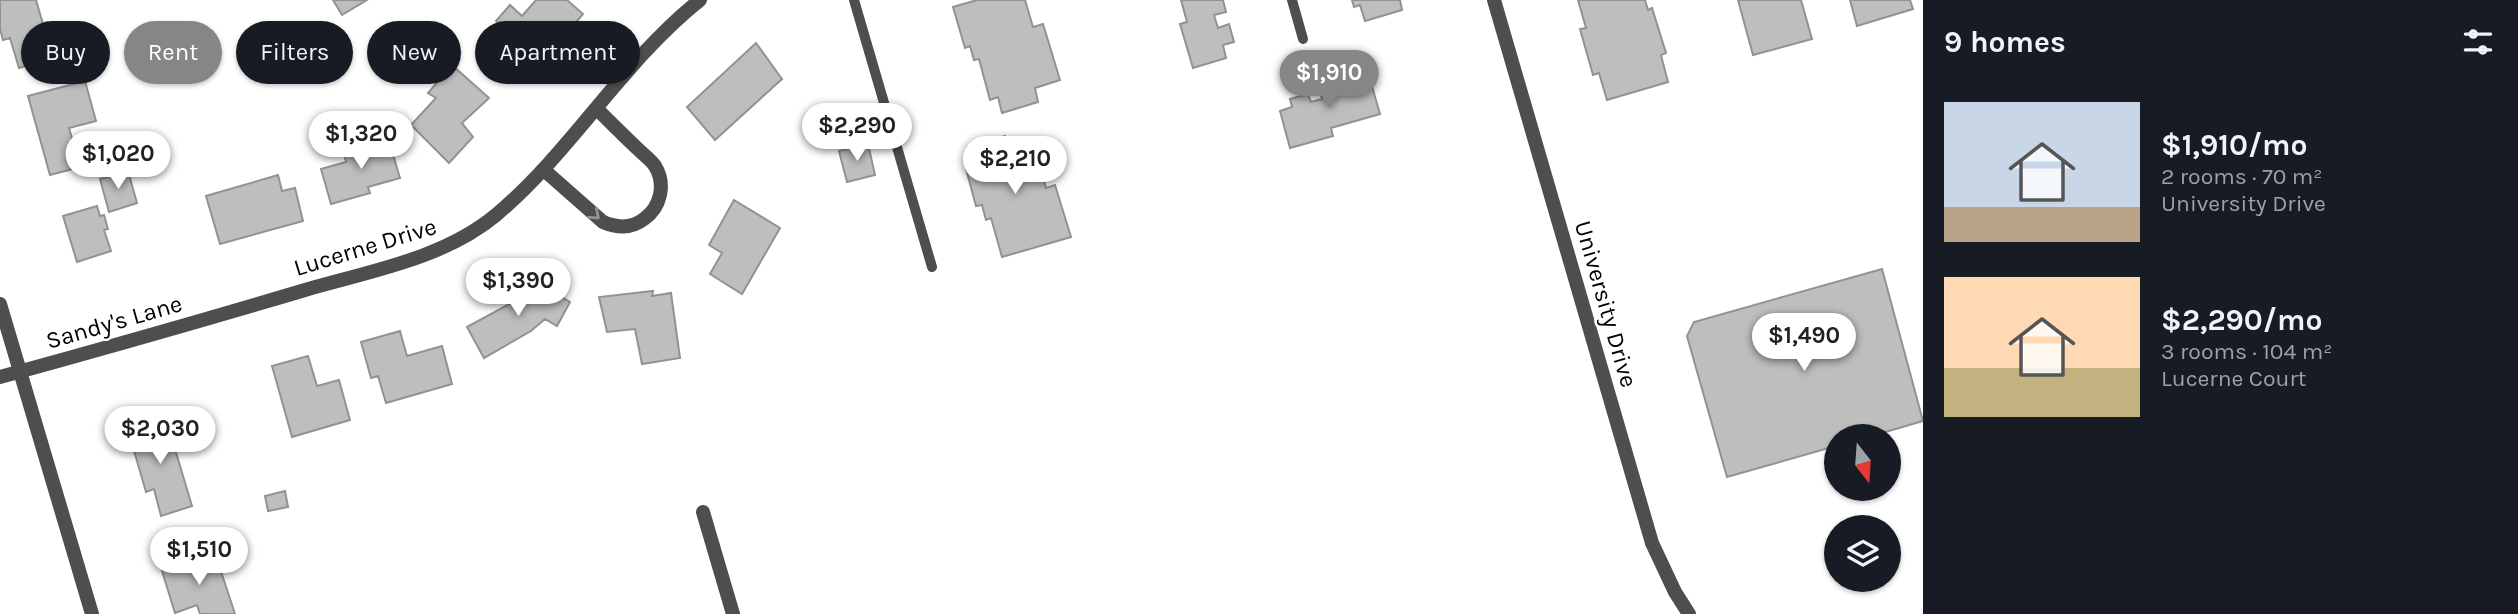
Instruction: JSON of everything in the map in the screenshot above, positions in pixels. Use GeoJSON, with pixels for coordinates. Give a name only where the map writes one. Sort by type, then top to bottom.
{"type":"FeatureCollection","features":[{"type":"Feature","properties":{"kind":"street","name":"Lucerne Drive"},"geometry":{"type":"LineString","coordinates":[[239,310],[448,246],[496,215],[544,170],[661,34],[700,0]]}},
{"type":"Feature","properties":{"kind":"street","name":"University Drive"},"geometry":{"type":"LineString","coordinates":[[1494,0],[1652,543],[1675,592],[1689,614]]}},
{"type":"Feature","properties":{"kind":"street"},"geometry":{"type":"LineString","coordinates":[[544,170],[603,222],[614,226],[628,227],[644,219],[655,207],[662,191],[655,166],[597,109]]}},
{"type":"Feature","properties":{"kind":"street"},"geometry":{"type":"LineString","coordinates":[[0,304],[92,614]]}},
{"type":"Feature","properties":{"kind":"street","name":"Sandy's Lane"},"geometry":{"type":"LineString","coordinates":[[0,377],[239,310]]}},
{"type":"Feature","properties":{"kind":"street"},"geometry":{"type":"LineString","coordinates":[[703,512],[733,614]]}},
{"type":"Feature","properties":{"kind":"lane"},"geometry":{"type":"LineString","coordinates":[[854,0],[932,267]]}},
{"type":"Feature","properties":{"kind":"lane"},"geometry":{"type":"LineString","coordinates":[[1292,0],[1303,39]]}},
{"type":"Feature","properties":{"kind":"building"},"geometry":{"type":"Polygon","coordinates":[[[0,0],[36,0],[42,21],[21,21],[21,67],[10,38],[3,40],[0,29],[0,0]]]}},
{"type":"Feature","properties":{"kind":"building"},"geometry":{"type":"Polygon","coordinates":[[[333,0],[367,0],[342,15],[333,0]]]}},
{"type":"Feature","properties":{"kind":"building"},"geometry":{"type":"Polygon","coordinates":[[[536,0],[567,0],[583,14],[577,21],[496,21],[510,5],[522,16],[536,0]]]}},
{"type":"Feature","properties":{"kind":"building"},"geometry":{"type":"Polygon","coordinates":[[[977,0],[1025,0],[1033,27],[1043,24],[1060,80],[1035,88],[1038,102],[1002,113],[998,97],[990,100],[979,59],[974,60],[970,46],[965,48],[953,7],[977,0]]]}},
{"type":"Feature","properties":{"kind":"building"},"geometry":{"type":"Polygon","coordinates":[[[1181,0],[1223,0],[1226,12],[1214,15],[1218,28],[1229,24],[1234,42],[1223,45],[1226,58],[1193,68],[1180,24],[1187,22],[1181,0]]]}},
{"type":"Feature","properties":{"kind":"building"},"geometry":{"type":"Polygon","coordinates":[[[1352,0],[1400,0],[1402,10],[1365,21],[1360,5],[1354,7],[1352,0]]]}},
{"type":"Feature","properties":{"kind":"building"},"geometry":{"type":"Polygon","coordinates":[[[1578,0],[1645,0],[1648,10],[1652,8],[1666,53],[1661,55],[1668,82],[1607,100],[1599,73],[1593,75],[1580,29],[1586,28],[1578,0]]]}},
{"type":"Feature","properties":{"kind":"building"},"geometry":{"type":"Polygon","coordinates":[[[1738,0],[1801,0],[1812,39],[1753,55],[1738,0]]]}},
{"type":"Feature","properties":{"kind":"building"},"geometry":{"type":"Polygon","coordinates":[[[1850,0],[1910,0],[1913,9],[1857,26],[1850,0]]]}},
{"type":"Feature","properties":{"kind":"building"},"geometry":{"type":"Polygon","coordinates":[[[756,43],[782,79],[715,140],[687,107],[756,43]]]}},
{"type":"Feature","properties":{"kind":"building"},"geometry":{"type":"Polygon","coordinates":[[[461,73],[489,98],[462,123],[473,137],[449,163],[411,125],[436,98],[428,93],[436,84],[461,84],[461,73]]]}},
{"type":"Feature","properties":{"kind":"building"},"geometry":{"type":"Polygon","coordinates":[[[1351,74],[1353,80],[1369,76],[1380,114],[1331,128],[1333,136],[1290,148],[1280,111],[1292,107],[1290,99],[1308,94],[1311,102],[1322,99],[1320,91],[1336,86],[1334,79],[1351,74]]]}},
{"type":"Feature","properties":{"kind":"building"},"geometry":{"type":"Polygon","coordinates":[[[74,84],[86,84],[96,121],[69,128],[80,167],[50,175],[28,96],[74,84]]]}},
{"type":"Feature","properties":{"kind":"building"},"geometry":{"type":"Polygon","coordinates":[[[1005,136],[1010,151],[1033,144],[1046,188],[1055,185],[1071,237],[1002,257],[991,218],[986,220],[982,205],[976,206],[965,165],[972,163],[967,147],[1005,136]]]}},
{"type":"Feature","properties":{"kind":"building"},"geometry":{"type":"Polygon","coordinates":[[[388,138],[400,178],[368,187],[370,193],[331,204],[321,169],[346,162],[343,151],[388,138]]]}},
{"type":"Feature","properties":{"kind":"building"},"geometry":{"type":"Polygon","coordinates":[[[868,144],[875,175],[847,182],[839,151],[868,144]]]}},
{"type":"Feature","properties":{"kind":"building"},"geometry":{"type":"Polygon","coordinates":[[[128,171],[137,203],[109,212],[100,179],[128,171]]]}},
{"type":"Feature","properties":{"kind":"building"},"geometry":{"type":"Polygon","coordinates":[[[278,175],[282,191],[295,188],[303,221],[220,244],[206,196],[278,175]]]}},
{"type":"Feature","properties":{"kind":"building"},"geometry":{"type":"Polygon","coordinates":[[[734,200],[780,228],[742,294],[710,274],[722,253],[709,245],[734,200]]]}},
{"type":"Feature","properties":{"kind":"building"},"geometry":{"type":"Polygon","coordinates":[[[97,206],[100,216],[104,215],[108,229],[104,230],[111,251],[77,262],[63,216],[97,206]]]}},
{"type":"Feature","properties":{"kind":"building"},"geometry":{"type":"Polygon","coordinates":[[[1882,269],[1923,421],[1901,427],[1901,424],[1824,424],[1824,449],[1727,477],[1687,336],[1694,322],[1882,269]]]}},
{"type":"Feature","properties":{"kind":"building"},"geometry":{"type":"Polygon","coordinates":[[[530,278],[570,302],[557,326],[545,319],[531,331],[484,358],[467,327],[513,302],[530,278]]]}},
{"type":"Feature","properties":{"kind":"building"},"geometry":{"type":"Polygon","coordinates":[[[653,291],[652,296],[671,293],[680,358],[642,364],[635,329],[607,332],[599,297],[653,291]]]}},
{"type":"Feature","properties":{"kind":"building"},"geometry":{"type":"Polygon","coordinates":[[[400,331],[407,356],[442,346],[452,384],[386,403],[378,376],[371,378],[361,342],[400,331]]]}},
{"type":"Feature","properties":{"kind":"building"},"geometry":{"type":"Polygon","coordinates":[[[308,356],[317,386],[339,380],[350,420],[292,437],[272,366],[308,356]]]}},
{"type":"Feature","properties":{"kind":"building"},"geometry":{"type":"Polygon","coordinates":[[[166,419],[192,506],[161,516],[154,489],[146,492],[128,430],[166,419]]]}},
{"type":"Feature","properties":{"kind":"building"},"geometry":{"type":"Polygon","coordinates":[[[285,491],[288,507],[268,511],[265,496],[285,491]]]}},
{"type":"Feature","properties":{"kind":"building"},"geometry":{"type":"Polygon","coordinates":[[[215,553],[235,614],[200,614],[197,605],[175,613],[162,571],[215,553]]]}}]}
